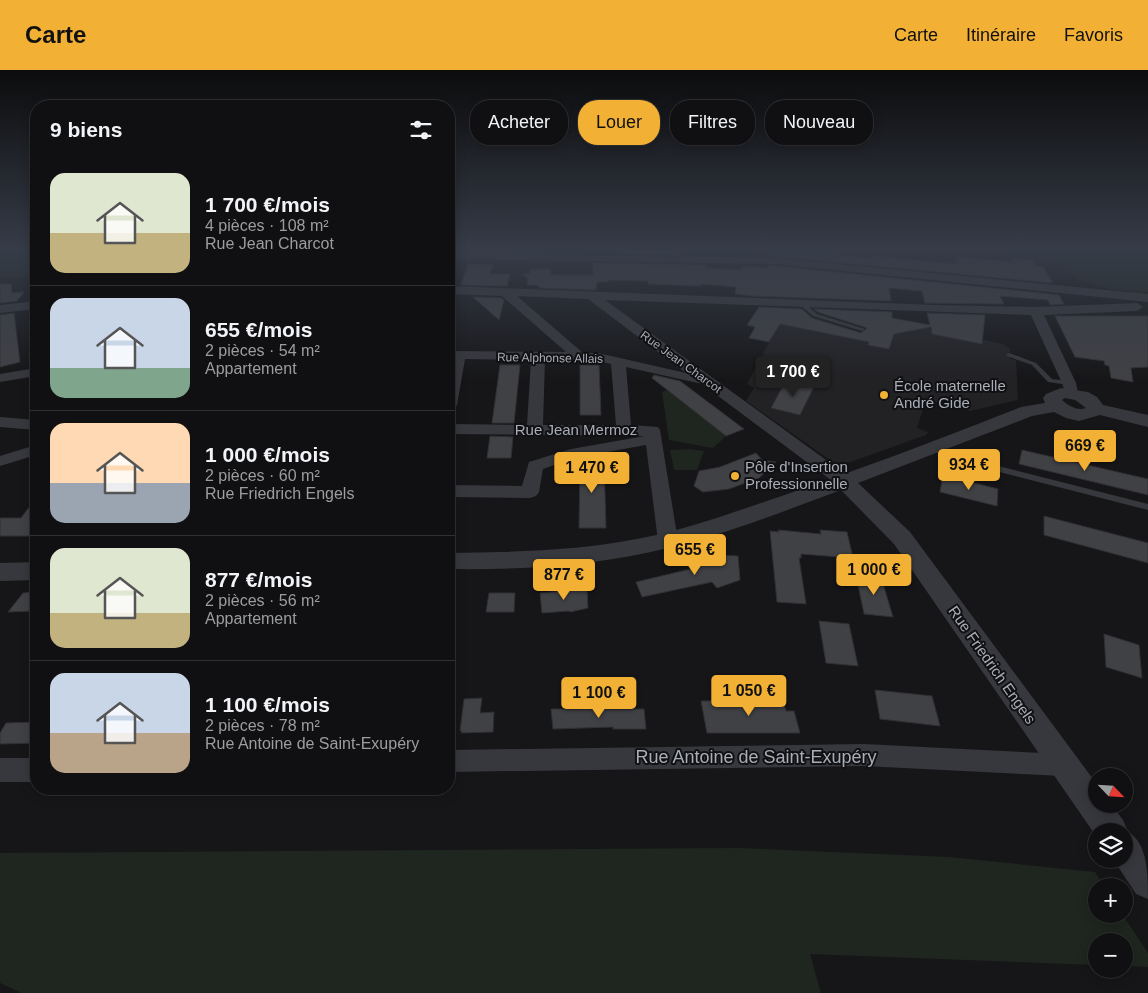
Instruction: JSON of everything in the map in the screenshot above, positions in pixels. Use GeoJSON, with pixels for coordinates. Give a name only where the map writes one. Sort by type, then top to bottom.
{"type":"FeatureCollection","features":[{"type":"Feature","properties":{"kind":"street"},"geometry":{"type":"LineString","coordinates":[[507,294],[580,357]]}},
{"type":"Feature","properties":{"kind":"street"},"geometry":{"type":"LineString","coordinates":[[564,294],[1036,311],[1148,307]]}},
{"type":"Feature","properties":{"kind":"street"},"geometry":{"type":"LineString","coordinates":[[1107,294],[1148,298]]}},
{"type":"Feature","properties":{"kind":"street","name":"Rue Jean Charcot"},"geometry":{"type":"LineString","coordinates":[[590,295],[845,482]]}},
{"type":"Feature","properties":{"kind":"street"},"geometry":{"type":"LineString","coordinates":[[0,309],[30,306]]}},
{"type":"Feature","properties":{"kind":"street"},"geometry":{"type":"LineString","coordinates":[[1036,311],[1066,394]]}},
{"type":"Feature","properties":{"kind":"street","name":"Rue Alphonse Allais"},"geometry":{"type":"LineString","coordinates":[[455,356],[598,357],[709,382]]}},
{"type":"Feature","properties":{"kind":"street"},"geometry":{"type":"LineString","coordinates":[[535,430],[538,357]]}},
{"type":"Feature","properties":{"kind":"street"},"geometry":{"type":"LineString","coordinates":[[618,361],[624,430]]}},
{"type":"Feature","properties":{"kind":"street"},"geometry":{"type":"LineString","coordinates":[[0,378],[30,373]]}},
{"type":"Feature","properties":{"kind":"street"},"geometry":{"type":"LineString","coordinates":[[455,561],[528,560],[571,556],[622,550],[668,541],[845,482],[1028,411],[1066,394],[1089,400],[1096,409],[1148,421]]}},
{"type":"Feature","properties":{"kind":"street"},"geometry":{"type":"LineString","coordinates":[[0,422],[30,424]]}},
{"type":"Feature","properties":{"kind":"street","name":"Rue Jean Mermoz"},"geometry":{"type":"LineString","coordinates":[[455,429],[652,430],[668,541]]}},
{"type":"Feature","properties":{"kind":"street"},"geometry":{"type":"LineString","coordinates":[[455,491],[530,492],[535,466],[571,454],[653,439]]}},
{"type":"Feature","properties":{"kind":"street"},"geometry":{"type":"LineString","coordinates":[[0,461],[30,452]]}},
{"type":"Feature","properties":{"kind":"street","name":"Rue Friedrich Engels"},"geometry":{"type":"LineString","coordinates":[[845,482],[902,538],[1106,823]]}},
{"type":"Feature","properties":{"kind":"street"},"geometry":{"type":"LineString","coordinates":[[0,572],[30,571]]}},
{"type":"Feature","properties":{"kind":"street","name":"Rue Antoine de Saint-Exupéry"},"geometry":{"type":"LineString","coordinates":[[455,761],[864,755],[1063,765]]}},
{"type":"Feature","properties":{"kind":"street"},"geometry":{"type":"LineString","coordinates":[[0,770],[30,770]]}},
{"type":"Feature","properties":{"kind":"street"},"geometry":{"type":"LineString","coordinates":[[1133,860],[1148,882]]}},
{"type":"Feature","properties":{"kind":"lane"},"geometry":{"type":"LineString","coordinates":[[801,303],[815,315],[862,328]]}},
{"type":"Feature","properties":{"kind":"lane"},"geometry":{"type":"LineString","coordinates":[[1010,355],[1034,364],[1066,394]]}},
{"type":"Feature","properties":{"kind":"lane"},"geometry":{"type":"LineString","coordinates":[[934,448],[956,458],[1148,507]]}},
{"type":"Feature","properties":{"kind":"shaded area","name":"École maternelle André Gide"},"geometry":{"type":"Polygon","coordinates":[[[783,317],[878,335],[886,319],[1003,344],[1010,349],[1010,359],[1016,360],[1018,400],[970,411],[926,400],[917,428],[928,432],[926,435],[845,464],[837,465],[746,401],[754,388],[747,384],[783,317]]]}},
{"type":"Feature","properties":{"kind":"shaded area"},"geometry":{"type":"Polygon","coordinates":[[[667,390],[726,436],[713,448],[669,440],[662,392],[667,390]]]}},
{"type":"Feature","properties":{"kind":"shaded area"},"geometry":{"type":"Polygon","coordinates":[[[689,449],[704,451],[697,470],[674,470],[670,450],[689,449]]]}},
{"type":"Feature","properties":{"kind":"shaded area"},"geometry":{"type":"Polygon","coordinates":[[[738,848],[949,857],[1095,872],[1099,878],[1088,878],[1088,923],[1128,923],[1148,953],[1148,967],[1133,966],[1133,933],[1088,933],[1088,965],[810,954],[821,993],[22,993],[0,983],[0,853],[738,848]]]}},
{"type":"Feature","properties":{"kind":"building"},"geometry":{"type":"Polygon","coordinates":[[[0,294],[22,294],[17,301],[0,303],[0,294]]]}},
{"type":"Feature","properties":{"kind":"building"},"geometry":{"type":"Polygon","coordinates":[[[736,294],[890,294],[891,301],[736,294]]]}},
{"type":"Feature","properties":{"kind":"building"},"geometry":{"type":"Polygon","coordinates":[[[923,294],[1050,294],[1059,295],[1064,304],[1050,305],[1048,300],[1000,296],[1004,304],[925,303],[923,294]]]}},
{"type":"Feature","properties":{"kind":"building"},"geometry":{"type":"Polygon","coordinates":[[[473,297],[501,298],[504,300],[499,320],[473,297]]]}},
{"type":"Feature","properties":{"kind":"building"},"geometry":{"type":"Polygon","coordinates":[[[759,307],[802,309],[812,318],[861,333],[867,328],[814,309],[892,312],[892,318],[930,325],[927,313],[985,315],[982,344],[932,334],[931,327],[894,334],[889,349],[868,345],[869,342],[780,324],[769,342],[749,338],[755,327],[747,325],[759,307]]]}},
{"type":"Feature","properties":{"kind":"building"},"geometry":{"type":"Polygon","coordinates":[[[14,313],[20,362],[0,367],[0,315],[14,313]]]}},
{"type":"Feature","properties":{"kind":"building"},"geometry":{"type":"Polygon","coordinates":[[[1055,316],[1148,316],[1148,367],[1131,368],[1133,382],[1111,378],[1109,366],[1105,365],[1104,361],[1075,357],[1055,316]]]}},
{"type":"Feature","properties":{"kind":"building"},"geometry":{"type":"Polygon","coordinates":[[[500,365],[520,365],[514,423],[492,423],[500,365]]]}},
{"type":"Feature","properties":{"kind":"building"},"geometry":{"type":"Polygon","coordinates":[[[580,365],[599,365],[601,415],[580,415],[580,365]]]}},
{"type":"Feature","properties":{"kind":"building"},"geometry":{"type":"Polygon","coordinates":[[[654,375],[680,381],[744,429],[726,436],[652,378],[654,375]]]}},
{"type":"Feature","properties":{"kind":"building"},"geometry":{"type":"Polygon","coordinates":[[[786,380],[814,387],[800,415],[771,408],[786,380]]]}},
{"type":"Feature","properties":{"kind":"building"},"geometry":{"type":"Polygon","coordinates":[[[490,436],[513,437],[511,458],[487,458],[490,436]]]}},
{"type":"Feature","properties":{"kind":"building"},"geometry":{"type":"Polygon","coordinates":[[[1022,450],[1148,479],[1148,495],[1019,464],[1022,450]]]}},
{"type":"Feature","properties":{"kind":"building"},"geometry":{"type":"Polygon","coordinates":[[[756,453],[762,460],[776,462],[759,478],[729,489],[703,492],[694,486],[699,471],[720,467],[756,453]]]}},
{"type":"Feature","properties":{"kind":"building"},"geometry":{"type":"Polygon","coordinates":[[[580,459],[604,459],[606,528],[579,528],[580,459]]]}},
{"type":"Feature","properties":{"kind":"building"},"geometry":{"type":"Polygon","coordinates":[[[943,475],[998,489],[997,506],[940,492],[943,475]]]}},
{"type":"Feature","properties":{"kind":"building"},"geometry":{"type":"Polygon","coordinates":[[[30,506],[30,536],[0,536],[0,518],[21,518],[30,506]]]}},
{"type":"Feature","properties":{"kind":"building"},"geometry":{"type":"Polygon","coordinates":[[[1044,516],[1148,543],[1148,563],[1044,535],[1044,516]]]}},
{"type":"Feature","properties":{"kind":"building"},"geometry":{"type":"Polygon","coordinates":[[[778,530],[821,534],[820,530],[847,532],[853,558],[801,554],[801,558],[799,558],[806,604],[777,602],[770,531],[779,532],[778,530]]]}},
{"type":"Feature","properties":{"kind":"building"},"geometry":{"type":"Polygon","coordinates":[[[720,555],[738,556],[740,580],[717,588],[712,582],[642,597],[636,582],[699,567],[696,563],[720,555]]]}},
{"type":"Feature","properties":{"kind":"building"},"geometry":{"type":"Polygon","coordinates":[[[856,575],[881,577],[893,617],[864,614],[856,575]]]}},
{"type":"Feature","properties":{"kind":"building"},"geometry":{"type":"Polygon","coordinates":[[[587,589],[588,608],[570,612],[542,613],[540,593],[587,589]]]}},
{"type":"Feature","properties":{"kind":"building"},"geometry":{"type":"Polygon","coordinates":[[[30,592],[30,611],[8,612],[23,593],[30,592]]]}},
{"type":"Feature","properties":{"kind":"building"},"geometry":{"type":"Polygon","coordinates":[[[489,593],[515,593],[514,612],[486,612],[489,593]]]}},
{"type":"Feature","properties":{"kind":"building"},"geometry":{"type":"Polygon","coordinates":[[[819,621],[849,624],[858,666],[826,663],[819,621]]]}},
{"type":"Feature","properties":{"kind":"building"},"geometry":{"type":"Polygon","coordinates":[[[1104,634],[1139,645],[1142,678],[1106,667],[1104,634]]]}},
{"type":"Feature","properties":{"kind":"building"},"geometry":{"type":"Polygon","coordinates":[[[875,690],[932,696],[940,726],[880,719],[875,690]]]}},
{"type":"Feature","properties":{"kind":"building"},"geometry":{"type":"Polygon","coordinates":[[[482,698],[480,713],[494,712],[493,732],[461,733],[464,699],[482,698]]]}},
{"type":"Feature","properties":{"kind":"building"},"geometry":{"type":"Polygon","coordinates":[[[783,700],[786,711],[794,711],[800,733],[707,733],[701,701],[783,700]]]}},
{"type":"Feature","properties":{"kind":"building"},"geometry":{"type":"Polygon","coordinates":[[[551,709],[644,709],[646,729],[613,729],[613,727],[553,729],[551,709]]]}},
{"type":"Feature","properties":{"kind":"building"},"geometry":{"type":"Polygon","coordinates":[[[30,722],[30,743],[0,744],[0,733],[6,723],[30,722]]]}},
{"type":"Feature","properties":{"kind":"place","name":"École maternelle André Gide"},"geometry":{"type":"Point","coordinates":[884,395]}},
{"type":"Feature","properties":{"kind":"place","name":"Pôle d'Insertion Professionnelle"},"geometry":{"type":"Point","coordinates":[735,476]}}]}
